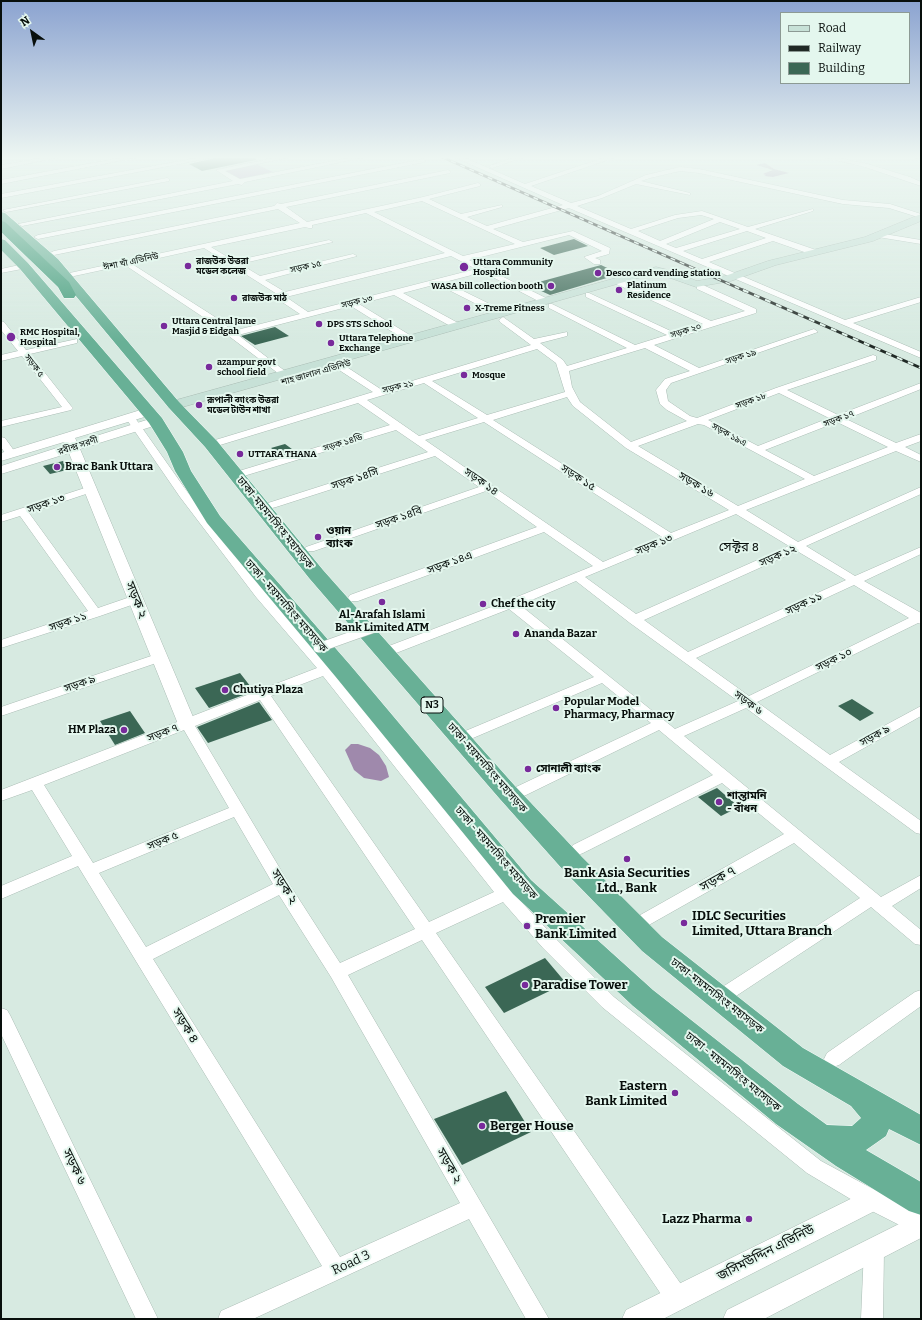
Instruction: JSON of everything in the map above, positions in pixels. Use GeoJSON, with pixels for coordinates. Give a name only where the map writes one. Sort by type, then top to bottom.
{"type":"FeatureCollection","features":[{"type":"Feature","properties":{"kind":"highway","name":"ঢাকা-ময়মনসিংহ মহাসড়ক"},"geometry":{"type":"LineString","coordinates":[[10,219],[43,251],[69,286],[227,464],[316,574],[386,652],[507,792],[573,864],[652,944],[794,1057],[861,1097],[921,1130]]}},
{"type":"Feature","properties":{"kind":"highway"},"geometry":{"type":"LineString","coordinates":[[1,225],[69,286]]}},
{"type":"Feature","properties":{"kind":"highway"},"geometry":{"type":"LineString","coordinates":[[1,243],[24,266],[142,419]]}},
{"type":"Feature","properties":{"kind":"highway","name":"ঢাকা - ময়মনসিংহ মহাসড়ক"},"geometry":{"type":"LineString","coordinates":[[142,419],[175,452],[183,471],[212,519],[343,671],[514,890],[589,950],[643,998],[786,1114],[897,1187],[921,1200]]}},
{"type":"Feature","properties":{"kind":"highway"},"geometry":{"type":"LineString","coordinates":[[821,1138],[847,1141],[859,1139],[875,1126],[877,1117],[873,1109],[861,1097]]}},
{"type":"Feature","properties":{"kind":"main road"},"geometry":{"type":"LineString","coordinates":[[722,279],[772,263],[881,235],[916,219]]}},
{"type":"Feature","properties":{"kind":"main road","name":"শাহ জালাল এভিনিউ"},"geometry":{"type":"LineString","coordinates":[[548,303],[589,295],[656,270],[696,284],[722,279]]}},
{"type":"Feature","properties":{"kind":"main road","name":"শাহ জালাল এভিনিউ"},"geometry":{"type":"LineString","coordinates":[[287,377],[339,366],[548,303],[621,283],[660,275],[688,286],[700,287],[722,282],[722,279]]}},
{"type":"Feature","properties":{"kind":"main road","name":"শাহ জালাল এভিনিউ"},"geometry":{"type":"LineString","coordinates":[[178,408],[287,377],[410,339],[457,326],[502,317]]}},
{"type":"Feature","properties":{"kind":"street"},"geometry":{"type":"LineString","coordinates":[[22,224],[50,219]]}},
{"type":"Feature","properties":{"kind":"street"},"geometry":{"type":"LineString","coordinates":[[38,237],[133,219]]}},
{"type":"Feature","properties":{"kind":"street"},"geometry":{"type":"LineString","coordinates":[[54,253],[223,219]]}},
{"type":"Feature","properties":{"kind":"street"},"geometry":{"type":"LineString","coordinates":[[298,219],[308,225]]}},
{"type":"Feature","properties":{"kind":"street","name":"ঈশা খাঁ এভিনিউ"},"geometry":{"type":"LineString","coordinates":[[69,286],[127,264],[338,219]]}},
{"type":"Feature","properties":{"kind":"street"},"geometry":{"type":"LineString","coordinates":[[381,219],[634,348]]}},
{"type":"Feature","properties":{"kind":"street"},"geometry":{"type":"LineString","coordinates":[[467,219],[521,244]]}},
{"type":"Feature","properties":{"kind":"street"},"geometry":{"type":"LineString","coordinates":[[487,228],[521,219]]}},
{"type":"Feature","properties":{"kind":"street"},"geometry":{"type":"LineString","coordinates":[[603,219],[921,354]]}},
{"type":"Feature","properties":{"kind":"street"},"geometry":{"type":"LineString","coordinates":[[632,231],[674,219]]}},
{"type":"Feature","properties":{"kind":"street"},"geometry":{"type":"LineString","coordinates":[[661,243],[721,219],[813,252]]}},
{"type":"Feature","properties":{"kind":"street"},"geometry":{"type":"LineString","coordinates":[[677,250],[782,219]]}},
{"type":"Feature","properties":{"kind":"street"},"geometry":{"type":"LineString","coordinates":[[462,259],[521,244],[567,234],[574,234],[607,250],[606,252],[588,257],[597,262]]}},
{"type":"Feature","properties":{"kind":"street"},"geometry":{"type":"LineString","coordinates":[[881,235],[921,242]]}},
{"type":"Feature","properties":{"kind":"street"},"geometry":{"type":"LineString","coordinates":[[704,261],[774,238]]}},
{"type":"Feature","properties":{"kind":"street"},"geometry":{"type":"LineString","coordinates":[[235,264],[329,242]]}},
{"type":"Feature","properties":{"kind":"street"},"geometry":{"type":"LineString","coordinates":[[206,247],[284,294]]}},
{"type":"Feature","properties":{"kind":"street"},"geometry":{"type":"LineString","coordinates":[[307,315],[279,296],[452,254]]}},
{"type":"Feature","properties":{"kind":"street","name":"সড়ক ১৫"},"geometry":{"type":"LineString","coordinates":[[259,278],[353,256]]}},
{"type":"Feature","properties":{"kind":"street"},"geometry":{"type":"LineString","coordinates":[[127,264],[232,334],[287,377]]}},
{"type":"Feature","properties":{"kind":"street"},"geometry":{"type":"LineString","coordinates":[[1,271],[24,266]]}},
{"type":"Feature","properties":{"kind":"street","name":"সড়ক ১৩"},"geometry":{"type":"LineString","coordinates":[[232,334],[483,270]]}},
{"type":"Feature","properties":{"kind":"street"},"geometry":{"type":"LineString","coordinates":[[438,281],[502,317],[560,362],[564,370]]}},
{"type":"Feature","properties":{"kind":"street"},"geometry":{"type":"LineString","coordinates":[[621,283],[710,324]]}},
{"type":"Feature","properties":{"kind":"street","name":"সড়ক ২০"},"geometry":{"type":"LineString","coordinates":[[564,370],[753,311],[700,287]]}},
{"type":"Feature","properties":{"kind":"street"},"geometry":{"type":"LineString","coordinates":[[395,292],[457,326]]}},
{"type":"Feature","properties":{"kind":"street"},"geometry":{"type":"LineString","coordinates":[[589,295],[673,335]]}},
{"type":"Feature","properties":{"kind":"street"},"geometry":{"type":"LineString","coordinates":[[846,322],[921,299]]}},
{"type":"Feature","properties":{"kind":"street"},"geometry":{"type":"LineString","coordinates":[[351,303],[410,339]]}},
{"type":"Feature","properties":{"kind":"street","name":"সড়ক ৫"},"geometry":{"type":"LineString","coordinates":[[1,324],[4,333],[24,352],[68,408],[1,424]]}},
{"type":"Feature","properties":{"kind":"street","name":"সড়ক ১৯"},"geometry":{"type":"LineString","coordinates":[[668,381],[814,332]]}},
{"type":"Feature","properties":{"kind":"street","name":"সড়ক ২১"},"geometry":{"type":"LineString","coordinates":[[339,366],[380,393],[425,380],[564,334]]}},
{"type":"Feature","properties":{"kind":"street"},"geometry":{"type":"LineString","coordinates":[[1,358],[74,341]]}},
{"type":"Feature","properties":{"kind":"street"},"geometry":{"type":"LineString","coordinates":[[645,344],[698,371]]}},
{"type":"Feature","properties":{"kind":"street","name":"সড়ক ১৮"},"geometry":{"type":"LineString","coordinates":[[630,446],[779,390],[873,358]]}},
{"type":"Feature","properties":{"kind":"street","name":"সড়ক ২১"},"geometry":{"type":"LineString","coordinates":[[216,443],[380,393],[339,366]]}},
{"type":"Feature","properties":{"kind":"street","name":"সড়ক ১৬"},"geometry":{"type":"LineString","coordinates":[[564,370],[567,387],[580,408],[630,446],[920,618]]}},
{"type":"Feature","properties":{"kind":"street","name":"সড়ক ১৫"},"geometry":{"type":"LineString","coordinates":[[425,380],[670,538]]}},
{"type":"Feature","properties":{"kind":"street","name":"সড়ক ১৯এ"},"geometry":{"type":"LineString","coordinates":[[668,381],[661,390],[663,402],[670,408],[687,418],[707,423],[814,480]]}},
{"type":"Feature","properties":{"kind":"street","name":"সড়ক ১৭"},"geometry":{"type":"LineString","coordinates":[[756,450],[921,386]]}},
{"type":"Feature","properties":{"kind":"street"},"geometry":{"type":"LineString","coordinates":[[779,390],[840,418],[921,459]]}},
{"type":"Feature","properties":{"kind":"street"},"geometry":{"type":"LineString","coordinates":[[418,439],[570,393]]}},
{"type":"Feature","properties":{"kind":"street","name":"সড়ক ১৪"},"geometry":{"type":"LineString","coordinates":[[360,400],[438,452],[601,566]]}},
{"type":"Feature","properties":{"kind":"street"},"geometry":{"type":"LineString","coordinates":[[142,419],[184,495],[251,582],[514,890],[549,944],[608,1002],[814,1167],[871,1200],[921,1226]]}},
{"type":"Feature","properties":{"kind":"street","name":"রবীন্দ্র সরণী"},"geometry":{"type":"LineString","coordinates":[[1,470],[70,442],[142,419]]}},
{"type":"Feature","properties":{"kind":"street","name":"সড়ক ১৪ডি"},"geometry":{"type":"LineString","coordinates":[[243,473],[398,426]]}},
{"type":"Feature","properties":{"kind":"street","name":"সড়ক ১৩"},"geometry":{"type":"LineString","coordinates":[[386,652],[511,604],[737,510],[921,437]]}},
{"type":"Feature","properties":{"kind":"street"},"geometry":{"type":"LineString","coordinates":[[1,440],[6,456]]}},
{"type":"Feature","properties":{"kind":"street","name":"রবীন্দ্র সরণী"},"geometry":{"type":"LineString","coordinates":[[6,456],[70,442]]}},
{"type":"Feature","properties":{"kind":"street","name":"সড়ক ২"},"geometry":{"type":"LineString","coordinates":[[70,442],[91,489],[187,724],[282,886],[337,972],[538,1319]]}},
{"type":"Feature","properties":{"kind":"street","name":"সড়ক ১৪সি"},"geometry":{"type":"LineString","coordinates":[[272,506],[438,452]]}},
{"type":"Feature","properties":{"kind":"street","name":"সড়ক ১৪বি"},"geometry":{"type":"LineString","coordinates":[[310,549],[488,487]]}},
{"type":"Feature","properties":{"kind":"street","name":"সড়ক ১৩"},"geometry":{"type":"LineString","coordinates":[[1,519],[91,489]]}},
{"type":"Feature","properties":{"kind":"street","name":"সড়ক ১২"},"geometry":{"type":"LineString","coordinates":[[634,620],[921,490]]}},
{"type":"Feature","properties":{"kind":"street"},"geometry":{"type":"LineString","coordinates":[[23,512],[96,612]]}},
{"type":"Feature","properties":{"kind":"street","name":"সড়ক ১৪এ"},"geometry":{"type":"LineString","coordinates":[[354,598],[545,528]]}},
{"type":"Feature","properties":{"kind":"street","name":"সড়ক ১১"},"geometry":{"type":"LineString","coordinates":[[687,657],[921,550]]}},
{"type":"Feature","properties":{"kind":"street","name":"সড়ক ৬"},"geometry":{"type":"LineString","coordinates":[[576,576],[828,762],[917,822]]}},
{"type":"Feature","properties":{"kind":"street","name":"সড়ক ১১"},"geometry":{"type":"LineString","coordinates":[[1,644],[136,599]]}},
{"type":"Feature","properties":{"kind":"street"},"geometry":{"type":"LineString","coordinates":[[511,604],[661,724],[921,939]]}},
{"type":"Feature","properties":{"kind":"street","name":"সড়ক ১০"},"geometry":{"type":"LineString","coordinates":[[674,735],[747,702],[920,618]]}},
{"type":"Feature","properties":{"kind":"street"},"geometry":{"type":"LineString","coordinates":[[318,648],[374,628]]}},
{"type":"Feature","properties":{"kind":"street","name":"সড়ক ৯"},"geometry":{"type":"LineString","coordinates":[[1,712],[160,657]]}},
{"type":"Feature","properties":{"kind":"street","name":"সড়ক ৭"},"geometry":{"type":"LineString","coordinates":[[1,796],[325,670]]}},
{"type":"Feature","properties":{"kind":"street"},"geometry":{"type":"LineString","coordinates":[[468,735],[603,678]]}},
{"type":"Feature","properties":{"kind":"street"},"geometry":{"type":"LineString","coordinates":[[263,694],[677,1298]]}},
{"type":"Feature","properties":{"kind":"street","name":"সড়ক ৯"},"geometry":{"type":"LineString","coordinates":[[828,762],[921,710]]}},
{"type":"Feature","properties":{"kind":"street"},"geometry":{"type":"LineString","coordinates":[[521,791],[661,724]]}},
{"type":"Feature","properties":{"kind":"street"},"geometry":{"type":"LineString","coordinates":[[578,849],[723,776]]}},
{"type":"Feature","properties":{"kind":"street","name":"সড়ক ৪"},"geometry":{"type":"LineString","coordinates":[[35,783],[336,1270]]}},
{"type":"Feature","properties":{"kind":"street","name":"সড়ক ৫"},"geometry":{"type":"LineString","coordinates":[[1,893],[85,865],[237,810]]}},
{"type":"Feature","properties":{"kind":"street","name":"সড়ক ৭"},"geometry":{"type":"LineString","coordinates":[[641,922],[795,835]]}},
{"type":"Feature","properties":{"kind":"street"},"geometry":{"type":"LineString","coordinates":[[730,991],[876,902],[921,881]]}},
{"type":"Feature","properties":{"kind":"street"},"geometry":{"type":"LineString","coordinates":[[142,957],[282,886]]}},
{"type":"Feature","properties":{"kind":"street"},"geometry":{"type":"LineString","coordinates":[[337,972],[514,890]]}},
{"type":"Feature","properties":{"kind":"street"},"geometry":{"type":"LineString","coordinates":[[833,1059],[921,997]]}},
{"type":"Feature","properties":{"kind":"street","name":"সড়ক ৬"},"geometry":{"type":"LineString","coordinates":[[1,1015],[147,1319]]}},
{"type":"Feature","properties":{"kind":"street","name":"জসিমউদ্দিন এভিনিউ"},"geometry":{"type":"LineString","coordinates":[[635,1319],[897,1187]]}},
{"type":"Feature","properties":{"kind":"street","name":"Road 3"},"geometry":{"type":"LineString","coordinates":[[229,1319],[473,1207]]}},
{"type":"Feature","properties":{"kind":"street"},"geometry":{"type":"LineString","coordinates":[[736,1319],[921,1226]]}},
{"type":"Feature","properties":{"kind":"street"},"geometry":{"type":"LineString","coordinates":[[872,1319],[874,1249]]}},
{"type":"Feature","properties":{"kind":"shaded area"},"geometry":{"type":"Polygon","coordinates":[[[351,744],[358,744],[370,748],[379,755],[386,766],[389,777],[381,781],[364,778],[354,770],[345,750],[351,744]]]}},
{"type":"Feature","properties":{"kind":"building"},"geometry":{"type":"Polygon","coordinates":[[[574,239],[588,246],[554,255],[540,248],[574,239]]]}},
{"type":"Feature","properties":{"kind":"building"},"geometry":{"type":"Polygon","coordinates":[[[601,265],[620,274],[550,295],[528,285],[601,265]]]}},
{"type":"Feature","properties":{"kind":"building"},"geometry":{"type":"Polygon","coordinates":[[[275,327],[289,336],[255,345],[241,336],[275,327]]]}},
{"type":"Feature","properties":{"kind":"building"},"geometry":{"type":"Polygon","coordinates":[[[285,444],[296,452],[282,456],[271,448],[285,444]]]}},
{"type":"Feature","properties":{"kind":"building","name":"Brac Bank Uttara"},"geometry":{"type":"Polygon","coordinates":[[[63,461],[71,469],[50,474],[43,466],[63,461]]]}},
{"type":"Feature","properties":{"kind":"building","name":"Chutiya Plaza"},"geometry":{"type":"Polygon","coordinates":[[[240,673],[254,691],[209,708],[195,688],[240,673]]]}},
{"type":"Feature","properties":{"kind":"building"},"geometry":{"type":"Polygon","coordinates":[[[852,699],[874,713],[860,721],[838,706],[852,699]]]}},
{"type":"Feature","properties":{"kind":"building"},"geometry":{"type":"Polygon","coordinates":[[[259,702],[272,720],[208,743],[197,727],[259,702]]]}},
{"type":"Feature","properties":{"kind":"building","name":"HM Plaza"},"geometry":{"type":"Polygon","coordinates":[[[130,711],[145,733],[115,745],[100,721],[130,711]]]}},
{"type":"Feature","properties":{"kind":"building","name":"শান্তামনি - বাঁধন"},"geometry":{"type":"Polygon","coordinates":[[[717,788],[739,807],[721,816],[698,797],[717,788]]]}},
{"type":"Feature","properties":{"kind":"building","name":"Paradise Tower"},"geometry":{"type":"Polygon","coordinates":[[[545,958],[566,983],[504,1013],[485,987],[545,958]]]}},
{"type":"Feature","properties":{"kind":"building","name":"Berger House"},"geometry":{"type":"Polygon","coordinates":[[[506,1091],[531,1132],[462,1165],[434,1119],[506,1091]]]}},
{"type":"Feature","properties":{"kind":"railway"},"geometry":{"type":"LineString","coordinates":[[581,219],[745,291]]}},
{"type":"Feature","properties":{"kind":"railway"},"geometry":{"type":"LineString","coordinates":[[743,290],[921,368]]}},
{"type":"Feature","properties":{"kind":"place","name":"রাজউক উত্তরা মডেল কলেজ"},"geometry":{"type":"Point","coordinates":[188,266]}},
{"type":"Feature","properties":{"kind":"place","name":"Uttara Community Hospital"},"geometry":{"type":"Point","coordinates":[464,267]}},
{"type":"Feature","properties":{"kind":"place","name":"Desco card vending station"},"geometry":{"type":"Point","coordinates":[598,273]}},
{"type":"Feature","properties":{"kind":"place","name":"WASA bill collection booth"},"geometry":{"type":"Point","coordinates":[551,286]}},
{"type":"Feature","properties":{"kind":"place","name":"Platinum Residence"},"geometry":{"type":"Point","coordinates":[619,290]}},
{"type":"Feature","properties":{"kind":"place","name":"রাজউক মাঠ"},"geometry":{"type":"Point","coordinates":[234,298]}},
{"type":"Feature","properties":{"kind":"place","name":"X-Treme Fitness"},"geometry":{"type":"Point","coordinates":[467,308]}},
{"type":"Feature","properties":{"kind":"place","name":"DPS STS School"},"geometry":{"type":"Point","coordinates":[319,324]}},
{"type":"Feature","properties":{"kind":"place","name":"Uttara Central Jame Masjid & Eidgah"},"geometry":{"type":"Point","coordinates":[164,326]}},
{"type":"Feature","properties":{"kind":"place","name":"RMC Hospital, Hospital"},"geometry":{"type":"Point","coordinates":[11,337]}},
{"type":"Feature","properties":{"kind":"place","name":"Uttara Telephone Exchange"},"geometry":{"type":"Point","coordinates":[331,343]}},
{"type":"Feature","properties":{"kind":"place","name":"azampur govt school field"},"geometry":{"type":"Point","coordinates":[209,367]}},
{"type":"Feature","properties":{"kind":"place","name":"Mosque"},"geometry":{"type":"Point","coordinates":[464,375]}},
{"type":"Feature","properties":{"kind":"place","name":"রূপালী ব্যাংক উত্তরা মডেল টাউন শাখা"},"geometry":{"type":"Point","coordinates":[199,405]}},
{"type":"Feature","properties":{"kind":"place","name":"UTTARA THANA"},"geometry":{"type":"Point","coordinates":[240,454]}},
{"type":"Feature","properties":{"kind":"place","name":"Brac Bank Uttara"},"geometry":{"type":"Point","coordinates":[57,467]}},
{"type":"Feature","properties":{"kind":"place","name":"ওয়ান ব্যাংক"},"geometry":{"type":"Point","coordinates":[318,537]}},
{"type":"Feature","properties":{"kind":"place","name":"Al-Arafah Islami Bank Limited ATM"},"geometry":{"type":"Point","coordinates":[382,602]}},
{"type":"Feature","properties":{"kind":"place","name":"Chef the city"},"geometry":{"type":"Point","coordinates":[483,604]}},
{"type":"Feature","properties":{"kind":"place","name":"Ananda Bazar"},"geometry":{"type":"Point","coordinates":[516,634]}},
{"type":"Feature","properties":{"kind":"place","name":"Chutiya Plaza"},"geometry":{"type":"Point","coordinates":[225,690]}},
{"type":"Feature","properties":{"kind":"place","name":"Popular Model Pharmacy, Pharmacy"},"geometry":{"type":"Point","coordinates":[556,708]}},
{"type":"Feature","properties":{"kind":"place","name":"HM Plaza"},"geometry":{"type":"Point","coordinates":[124,730]}},
{"type":"Feature","properties":{"kind":"place","name":"সোনালী ব্যাংক"},"geometry":{"type":"Point","coordinates":[528,769]}},
{"type":"Feature","properties":{"kind":"place","name":"শান্তামনি - বাঁধন"},"geometry":{"type":"Point","coordinates":[719,802]}},
{"type":"Feature","properties":{"kind":"place","name":"Bank Asia Securities Ltd., Bank"},"geometry":{"type":"Point","coordinates":[627,859]}},
{"type":"Feature","properties":{"kind":"place","name":"IDLC Securities Limited, Uttara Branch"},"geometry":{"type":"Point","coordinates":[684,923]}},
{"type":"Feature","properties":{"kind":"place","name":"Premier Bank Limited"},"geometry":{"type":"Point","coordinates":[527,926]}},
{"type":"Feature","properties":{"kind":"place","name":"Paradise Tower"},"geometry":{"type":"Point","coordinates":[525,985]}},
{"type":"Feature","properties":{"kind":"place","name":"Eastern Bank Limited"},"geometry":{"type":"Point","coordinates":[675,1093]}},
{"type":"Feature","properties":{"kind":"place","name":"Berger House"},"geometry":{"type":"Point","coordinates":[482,1126]}},
{"type":"Feature","properties":{"kind":"place","name":"Lazz Pharma"},"geometry":{"type":"Point","coordinates":[749,1219]}},
{"type":"Feature","properties":{"kind":"district","name":"সেক্টর ৪"},"geometry":{"type":"Point","coordinates":[739,547]}}]}
